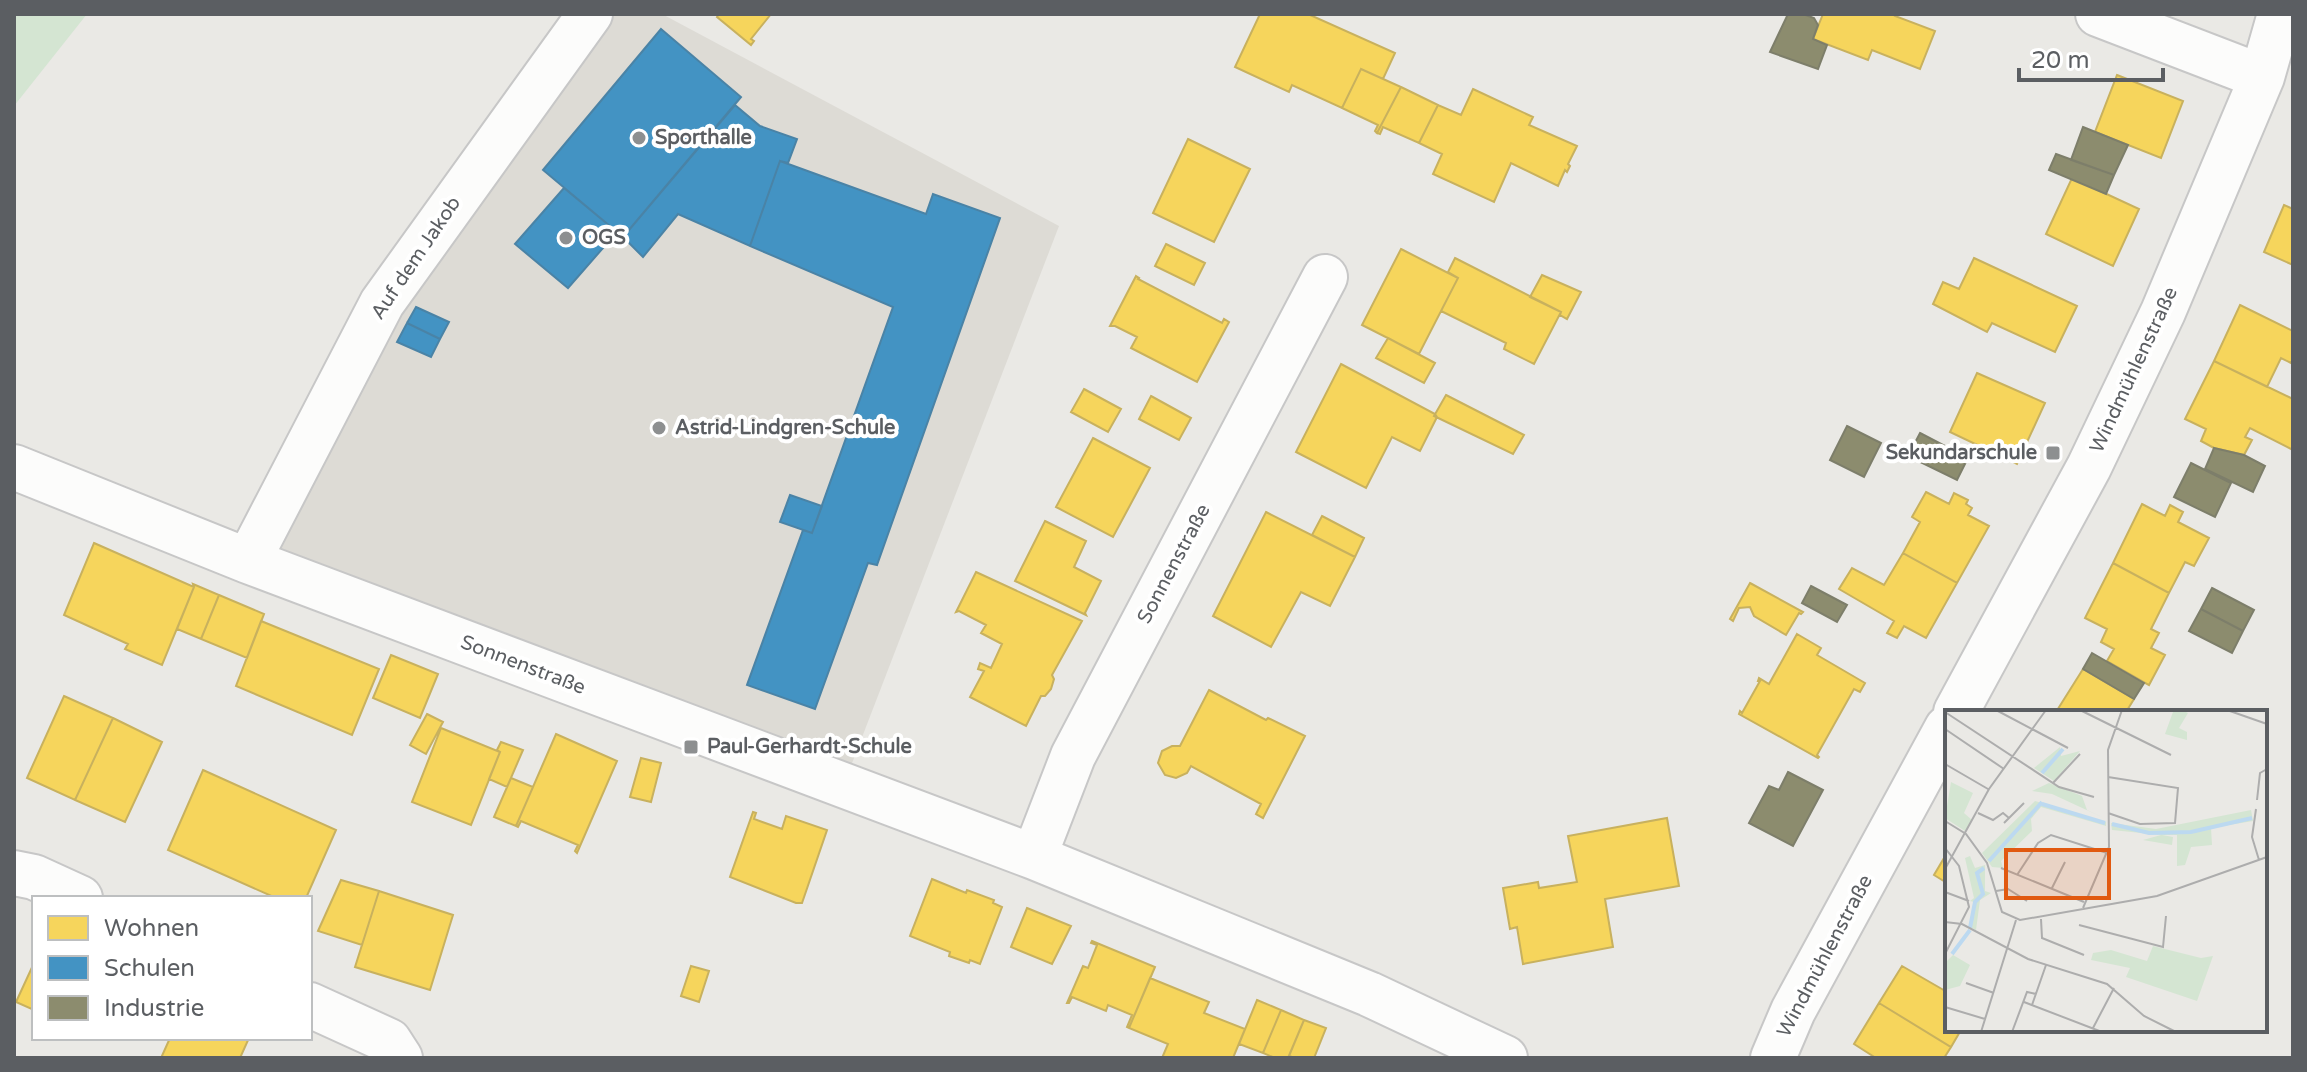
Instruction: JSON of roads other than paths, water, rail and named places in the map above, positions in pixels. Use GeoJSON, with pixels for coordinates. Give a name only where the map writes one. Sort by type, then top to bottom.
{"type":"FeatureCollection","features":[{"type":"Feature","properties":{"kind":"street","name":"Auf dem Jakob"},"geometry":{"type":"LineString","coordinates":[[248,561],[382,303],[590,14]]}},
{"type":"Feature","properties":{"kind":"street"},"geometry":{"type":"LineString","coordinates":[[2098,14],[2262,77]]}},
{"type":"Feature","properties":{"kind":"street","name":"Windmühlenstraße"},"geometry":{"type":"LineString","coordinates":[[1957,710],[2096,453],[2163,312],[2262,77],[2280,14]]}},
{"type":"Feature","properties":{"kind":"street","name":"Sonnenstraße"},"geometry":{"type":"LineString","coordinates":[[1034,857],[1073,756],[1325,277]]}},
{"type":"Feature","properties":{"kind":"street","name":"Sonnenstraße"},"geometry":{"type":"LineString","coordinates":[[14,467],[248,561],[1034,857],[1369,994],[1505,1058]]}},
{"type":"Feature","properties":{"kind":"street","name":"Windmühlenstraße"},"geometry":{"type":"LineString","coordinates":[[1773,1058],[1793,1011],[1945,732]]}},
{"type":"Feature","properties":{"kind":"street"},"geometry":{"type":"LineString","coordinates":[[14,873],[34,877],[76,896]]}},
{"type":"Feature","properties":{"kind":"street"},"geometry":{"type":"LineString","coordinates":[[312,1006],[389,1041],[400,1058]]}},
{"type":"Feature","properties":{"kind":"place","name":"Sporthalle"},"geometry":{"type":"Point","coordinates":[639,138]}},
{"type":"Feature","properties":{"kind":"place","name":"OGS"},"geometry":{"type":"Point","coordinates":[566,238]}},
{"type":"Feature","properties":{"kind":"place","name":"Astrid-Lindgren-Schule"},"geometry":{"type":"Point","coordinates":[659,428]}},
{"type":"Feature","properties":{"kind":"place","name":"Sekundarschule"},"geometry":{"type":"Point","coordinates":[2053,453]}},
{"type":"Feature","properties":{"kind":"place","name":"Paul-Gerhardt-Schule"},"geometry":{"type":"Point","coordinates":[691,747]}}]}
